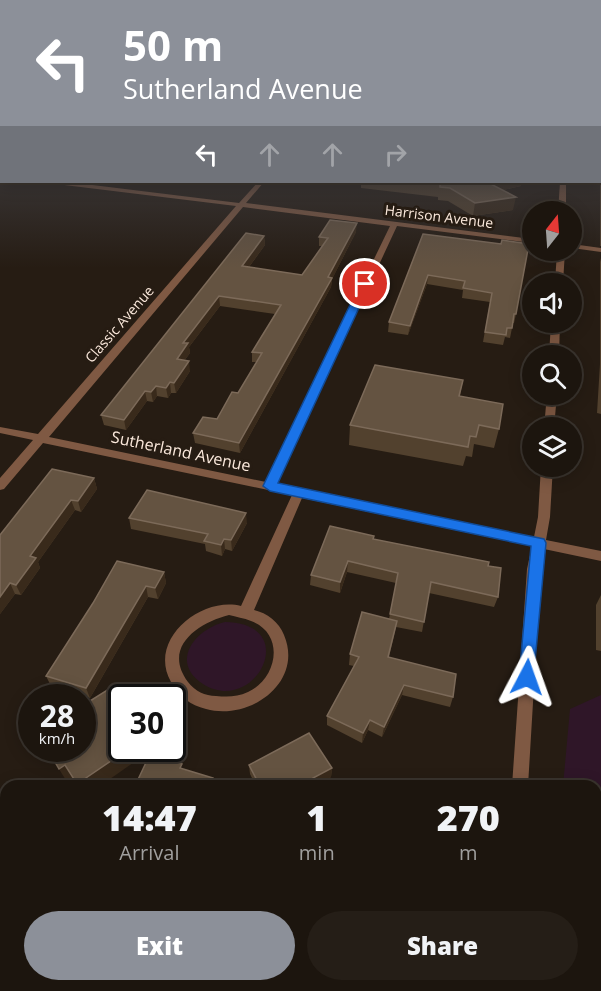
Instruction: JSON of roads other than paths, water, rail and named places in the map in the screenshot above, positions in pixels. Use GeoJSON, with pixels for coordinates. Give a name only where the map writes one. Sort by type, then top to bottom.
{"type":"FeatureCollection","features":[{"type":"Feature","properties":{"kind":"street","name":"Harrison Avenue"},"geometry":{"type":"LineString","coordinates":[[65,183],[522,240]]}},
{"type":"Feature","properties":{"kind":"street"},"geometry":{"type":"LineString","coordinates":[[102,187],[107,183]]}},
{"type":"Feature","properties":{"kind":"street","name":"Classic Avenue"},"geometry":{"type":"LineString","coordinates":[[0,486],[260,183]]}},
{"type":"Feature","properties":{"kind":"street"},"geometry":{"type":"LineString","coordinates":[[562,201],[563,183]]}},
{"type":"Feature","properties":{"kind":"street"},"geometry":{"type":"LineString","coordinates":[[270,486],[393,224]]}},
{"type":"Feature","properties":{"kind":"street"},"geometry":{"type":"LineString","coordinates":[[582,247],[601,250]]}},
{"type":"Feature","properties":{"kind":"street","name":"Sutherland Avenue"},"geometry":{"type":"LineString","coordinates":[[0,430],[601,556]]}},
{"type":"Feature","properties":{"kind":"street"},"geometry":{"type":"LineString","coordinates":[[520,780],[534,569],[546,477]]}},
{"type":"Feature","properties":{"kind":"street"},"geometry":{"type":"LineString","coordinates":[[246,611],[299,492]]}},
{"type":"Feature","properties":{"kind":"street"},"geometry":{"type":"LineString","coordinates":[[229,609],[246,611],[261,617],[273,627],[281,640],[283,655],[279,671],[270,685],[256,696],[238,703],[219,705],[201,701],[186,692],[176,678],[172,662],[174,646],[182,632],[195,620],[211,612],[229,609]]}}]}
